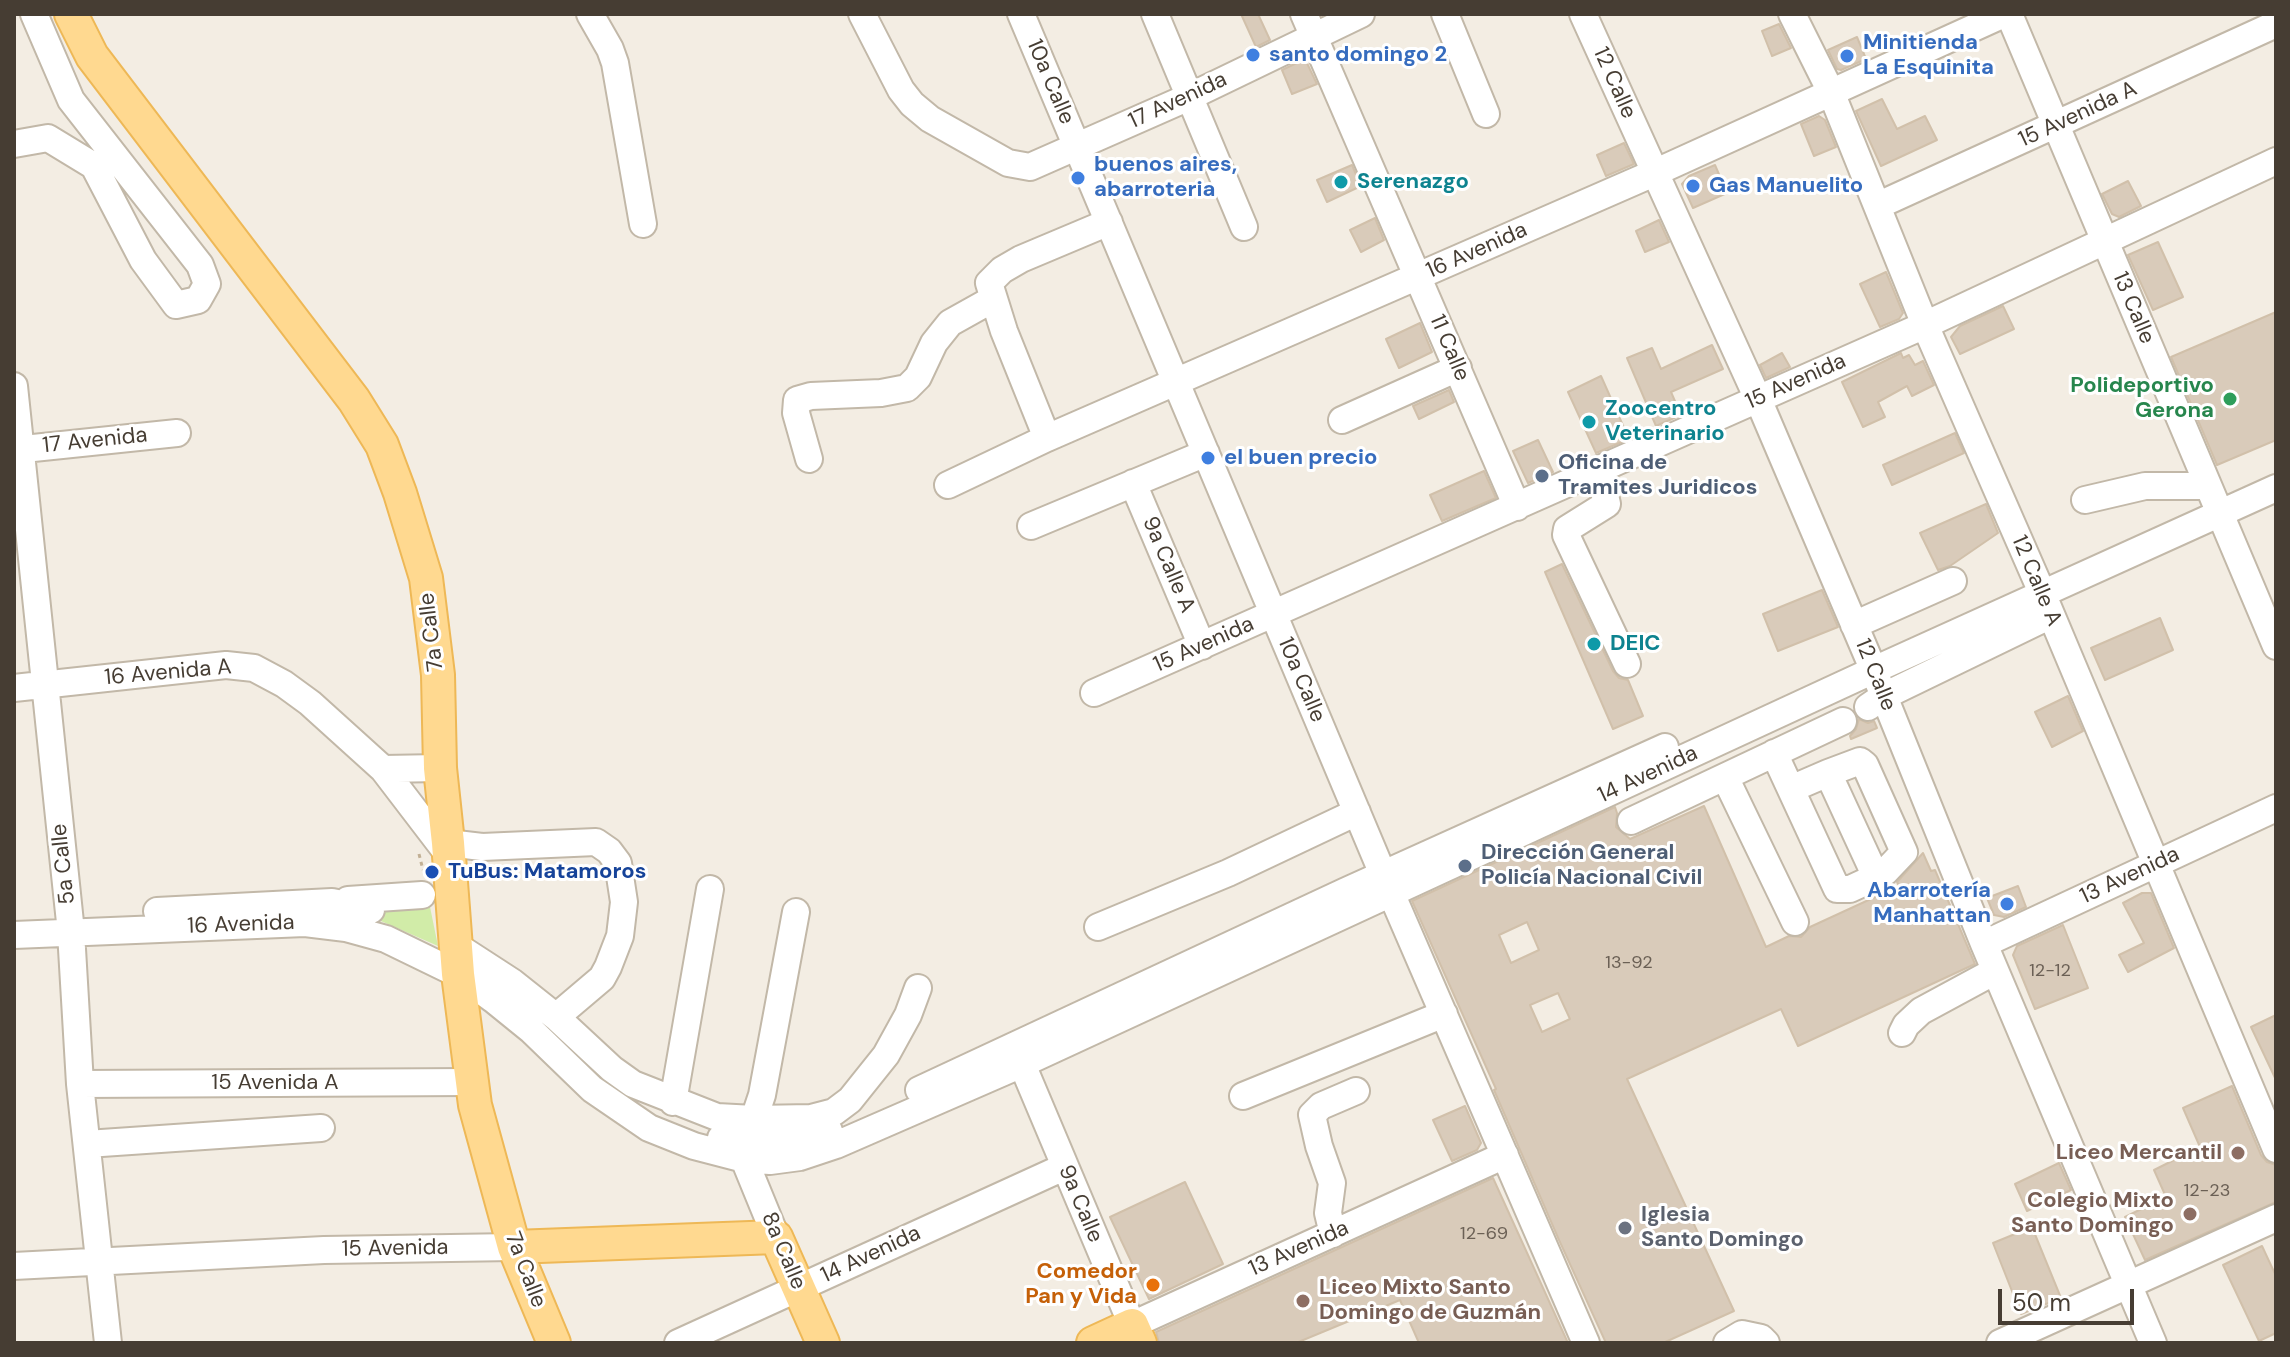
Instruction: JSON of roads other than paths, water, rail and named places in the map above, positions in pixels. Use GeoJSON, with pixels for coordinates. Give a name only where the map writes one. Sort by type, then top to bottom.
{"type":"FeatureCollection","features":[{"type":"Feature","properties":{"kind":"main road","name":"7a Calle"},"geometry":{"type":"LineString","coordinates":[[71,14],[92,56],[354,400],[382,445],[400,493],[426,578],[438,675],[440,768],[471,1082],[479,1123],[514,1247],[554,1343]]}},
{"type":"Feature","properties":{"kind":"main road","name":"15 Avenida"},"geometry":{"type":"LineString","coordinates":[[514,1247],[776,1237]]}},
{"type":"Feature","properties":{"kind":"main road","name":"8a Calle"},"geometry":{"type":"LineString","coordinates":[[776,1237],[823,1343]]}},
{"type":"Feature","properties":{"kind":"main road","name":"13 Avenida"},"geometry":{"type":"LineString","coordinates":[[1093,1343],[1136,1334]]}},
{"type":"Feature","properties":{"kind":"street"},"geometry":{"type":"LineString","coordinates":[[14,144],[48,138],[94,166],[143,260],[176,305],[198,300],[207,284],[200,265],[71,100],[34,14]]}},
{"type":"Feature","properties":{"kind":"street"},"geometry":{"type":"LineString","coordinates":[[590,14],[615,63],[643,224]]}},
{"type":"Feature","properties":{"kind":"street","name":"17 Avenida"},"geometry":{"type":"LineString","coordinates":[[862,14],[901,90],[912,104],[930,119],[1008,163],[1030,167],[1189,97],[1309,25],[1361,14]]}},
{"type":"Feature","properties":{"kind":"street","name":"10a Calle"},"geometry":{"type":"LineString","coordinates":[[1021,14],[1357,812],[1586,1343]]}},
{"type":"Feature","properties":{"kind":"street"},"geometry":{"type":"LineString","coordinates":[[1155,14],[1244,227]]}},
{"type":"Feature","properties":{"kind":"street"},"geometry":{"type":"LineString","coordinates":[[1445,14],[1486,114]]}},
{"type":"Feature","properties":{"kind":"street","name":"12 Calle"},"geometry":{"type":"LineString","coordinates":[[1583,14],[1758,399],[1870,663],[1876,702],[1984,944],[2153,1343]]}},
{"type":"Feature","properties":{"kind":"street","name":"12 Calle A"},"geometry":{"type":"LineString","coordinates":[[1792,14],[1831,92],[1925,325],[2276,1149]]}},
{"type":"Feature","properties":{"kind":"street","name":"16 Avenida"},"geometry":{"type":"LineString","coordinates":[[948,485],[1047,438],[1654,173],[2007,14]]}},
{"type":"Feature","properties":{"kind":"street","name":"13 Calle"},"geometry":{"type":"LineString","coordinates":[[2007,14],[2276,646]]}},
{"type":"Feature","properties":{"kind":"street","name":"15 Avenida A"},"geometry":{"type":"LineString","coordinates":[[1879,205],[2276,24]]}},
{"type":"Feature","properties":{"kind":"street","name":"11 Calle"},"geometry":{"type":"LineString","coordinates":[[1309,25],[1517,507]]}},
{"type":"Feature","properties":{"kind":"street","name":"15 Avenida"},"geometry":{"type":"LineString","coordinates":[[1094,693],[1925,325],[2276,161]]}},
{"type":"Feature","properties":{"kind":"street"},"geometry":{"type":"LineString","coordinates":[[809,459],[796,413],[797,400],[811,396],[881,393],[907,388],[918,377],[934,343],[950,323],[991,291],[1002,270],[1109,222]]}},
{"type":"Feature","properties":{"kind":"street"},"geometry":{"type":"LineString","coordinates":[[991,291],[1047,438]]}},
{"type":"Feature","properties":{"kind":"street"},"geometry":{"type":"LineString","coordinates":[[1342,420],[1458,368]]}},
{"type":"Feature","properties":{"kind":"street","name":"5a Calle"},"geometry":{"type":"LineString","coordinates":[[14,386],[18,449],[70,925],[80,1084],[108,1343]]}},
{"type":"Feature","properties":{"kind":"street","name":"17 Avenida"},"geometry":{"type":"LineString","coordinates":[[18,449],[177,433]]}},
{"type":"Feature","properties":{"kind":"street"},"geometry":{"type":"LineString","coordinates":[[1031,526],[1206,453]]}},
{"type":"Feature","properties":{"kind":"street","name":"14 Avenida"},"geometry":{"type":"LineString","coordinates":[[457,958],[592,1089],[649,1128],[694,1146],[744,1159],[770,1161],[812,1153],[1022,1064],[1388,884],[1870,663],[2043,596],[2214,499],[2276,469]]}},
{"type":"Feature","properties":{"kind":"street"},"geometry":{"type":"LineString","coordinates":[[1599,470],[1607,504],[1567,529],[1566,535],[1627,664]]}},
{"type":"Feature","properties":{"kind":"street","name":"9a Calle A"},"geometry":{"type":"LineString","coordinates":[[1133,483],[1202,646]]}},
{"type":"Feature","properties":{"kind":"street"},"geometry":{"type":"LineString","coordinates":[[2085,500],[2145,486],[2214,499]]}},
{"type":"Feature","properties":{"kind":"street","name":"14 Avenida"},"geometry":{"type":"LineString","coordinates":[[2214,499],[2276,488]]}},
{"type":"Feature","properties":{"kind":"street"},"geometry":{"type":"LineString","coordinates":[[1854,625],[1953,581]]}},
{"type":"Feature","properties":{"kind":"street"},"geometry":{"type":"LineString","coordinates":[[1876,702],[2043,596]]}},
{"type":"Feature","properties":{"kind":"street","name":"16 Avenida A"},"geometry":{"type":"LineString","coordinates":[[14,688],[226,665],[254,668],[310,703],[383,769],[448,848]]}},
{"type":"Feature","properties":{"kind":"street"},"geometry":{"type":"LineString","coordinates":[[1631,821],[1843,721]]}},
{"type":"Feature","properties":{"kind":"street"},"geometry":{"type":"LineString","coordinates":[[1774,753],[1837,889],[1850,889],[1876,877],[1904,852],[1865,765],[1860,761],[1791,789]]}},
{"type":"Feature","properties":{"kind":"street"},"geometry":{"type":"LineString","coordinates":[[383,769],[440,768]]}},
{"type":"Feature","properties":{"kind":"street"},"geometry":{"type":"LineString","coordinates":[[1828,773],[1876,877]]}},
{"type":"Feature","properties":{"kind":"street"},"geometry":{"type":"LineString","coordinates":[[1725,777],[1795,922]]}},
{"type":"Feature","properties":{"kind":"street","name":"13 Avenida"},"geometry":{"type":"LineString","coordinates":[[1984,944],[2276,808]]}},
{"type":"Feature","properties":{"kind":"street"},"geometry":{"type":"LineString","coordinates":[[1098,927],[1228,873],[1357,812]]}},
{"type":"Feature","properties":{"kind":"street"},"geometry":{"type":"LineString","coordinates":[[448,848],[596,842],[609,851],[618,863],[624,902],[620,936],[608,967],[602,978],[556,1017]]}},
{"type":"Feature","properties":{"kind":"street"},"geometry":{"type":"LineString","coordinates":[[457,958],[541,1022],[619,1094],[648,1111],[683,1127],[722,1138],[744,1142],[798,1139],[834,1129],[1388,884]]}},
{"type":"Feature","properties":{"kind":"street"},"geometry":{"type":"LineString","coordinates":[[673,1102],[710,889]]}},
{"type":"Feature","properties":{"kind":"street"},"geometry":{"type":"LineString","coordinates":[[70,925],[422,895]]}},
{"type":"Feature","properties":{"kind":"street"},"geometry":{"type":"LineString","coordinates":[[332,902],[371,910]]}},
{"type":"Feature","properties":{"kind":"street"},"geometry":{"type":"LineString","coordinates":[[754,1119],[762,1095],[796,912]]}},
{"type":"Feature","properties":{"kind":"street","name":"16 Avenida"},"geometry":{"type":"LineString","coordinates":[[14,920],[70,925],[305,923],[346,928],[457,958]]}},
{"type":"Feature","properties":{"kind":"street","name":"16 Avenida"},"geometry":{"type":"LineString","coordinates":[[14,935],[70,925]]}},
{"type":"Feature","properties":{"kind":"street"},"geometry":{"type":"LineString","coordinates":[[457,958],[512,982],[633,1084],[717,1117],[811,1118],[834,1112],[850,1100],[886,1055],[908,1015],[918,988]]}},
{"type":"Feature","properties":{"kind":"street"},"geometry":{"type":"LineString","coordinates":[[1902,1033],[1921,1011],[1995,971]]}},
{"type":"Feature","properties":{"kind":"street"},"geometry":{"type":"LineString","coordinates":[[1243,1096],[1444,1014]]}},
{"type":"Feature","properties":{"kind":"street","name":"9a Calle"},"geometry":{"type":"LineString","coordinates":[[1022,1064],[1136,1334]]}},
{"type":"Feature","properties":{"kind":"street","name":"15 Avenida A"},"geometry":{"type":"LineString","coordinates":[[80,1084],[471,1082]]}},
{"type":"Feature","properties":{"kind":"street"},"geometry":{"type":"LineString","coordinates":[[1333,1234],[1328,1213],[1332,1183],[1312,1115],[1321,1106],[1356,1091]]}},
{"type":"Feature","properties":{"kind":"street"},"geometry":{"type":"LineString","coordinates":[[87,1144],[321,1128]]}},
{"type":"Feature","properties":{"kind":"street","name":"13 Avenida"},"geometry":{"type":"LineString","coordinates":[[1136,1334],[1333,1234],[1505,1155]]}},
{"type":"Feature","properties":{"kind":"street","name":"8a Calle"},"geometry":{"type":"LineString","coordinates":[[744,1159],[776,1237]]}},
{"type":"Feature","properties":{"kind":"street","name":"14 Avenida"},"geometry":{"type":"LineString","coordinates":[[678,1343],[1064,1167]]}},
{"type":"Feature","properties":{"kind":"street"},"geometry":{"type":"LineString","coordinates":[[2000,1343],[2276,1218]]}},
{"type":"Feature","properties":{"kind":"street","name":"15 Avenida"},"geometry":{"type":"LineString","coordinates":[[14,1266],[324,1250],[514,1247]]}},
{"type":"Feature","properties":{"kind":"street"},"geometry":{"type":"LineString","coordinates":[[1727,1343],[1742,1334],[1761,1338],[1766,1343]]}},
{"type":"Feature","properties":{"kind":"place","name":"santo domingo 2"},"geometry":{"type":"Point","coordinates":[1253,55]}},
{"type":"Feature","properties":{"kind":"place","name":"Minitienda La Esquinita"},"geometry":{"type":"Point","coordinates":[1847,56]}},
{"type":"Feature","properties":{"kind":"place","name":"buenos aires, abarroteria"},"geometry":{"type":"Point","coordinates":[1078,178]}},
{"type":"Feature","properties":{"kind":"place","name":"Serenazgo"},"geometry":{"type":"Point","coordinates":[1341,182]}},
{"type":"Feature","properties":{"kind":"place","name":"Gas Manuelito"},"geometry":{"type":"Point","coordinates":[1693,186]}},
{"type":"Feature","properties":{"kind":"place","name":"Polideportivo Gerona"},"geometry":{"type":"Point","coordinates":[2230,399]}},
{"type":"Feature","properties":{"kind":"place","name":"Zoocentro Veterinario"},"geometry":{"type":"Point","coordinates":[1589,422]}},
{"type":"Feature","properties":{"kind":"place","name":"el buen precio"},"geometry":{"type":"Point","coordinates":[1208,458]}},
{"type":"Feature","properties":{"kind":"place","name":"Oficina de Tramites Juridicos"},"geometry":{"type":"Point","coordinates":[1542,476]}},
{"type":"Feature","properties":{"kind":"place","name":"DEIC"},"geometry":{"type":"Point","coordinates":[1594,644]}},
{"type":"Feature","properties":{"kind":"place","name":"Dirección General Policía Nacional Civil"},"geometry":{"type":"Point","coordinates":[1465,866]}},
{"type":"Feature","properties":{"kind":"place","name":"TuBus: Matamoros"},"geometry":{"type":"Point","coordinates":[432,872]}},
{"type":"Feature","properties":{"kind":"place","name":"Abarrotería Manhattan"},"geometry":{"type":"Point","coordinates":[2007,904]}},
{"type":"Feature","properties":{"kind":"place","name":"Liceo Mercantil"},"geometry":{"type":"Point","coordinates":[2238,1153]}},
{"type":"Feature","properties":{"kind":"place","name":"Colegio Mixto Santo Domingo"},"geometry":{"type":"Point","coordinates":[2190,1214]}},
{"type":"Feature","properties":{"kind":"place","name":"Iglesia Santo Domingo"},"geometry":{"type":"Point","coordinates":[1625,1228]}},
{"type":"Feature","properties":{"kind":"place","name":"Comedor Pan y Vida"},"geometry":{"type":"Point","coordinates":[1153,1285]}},
{"type":"Feature","properties":{"kind":"place","name":"Liceo Mixto Santo Domingo de Guzmán"},"geometry":{"type":"Point","coordinates":[1303,1301]}}]}
